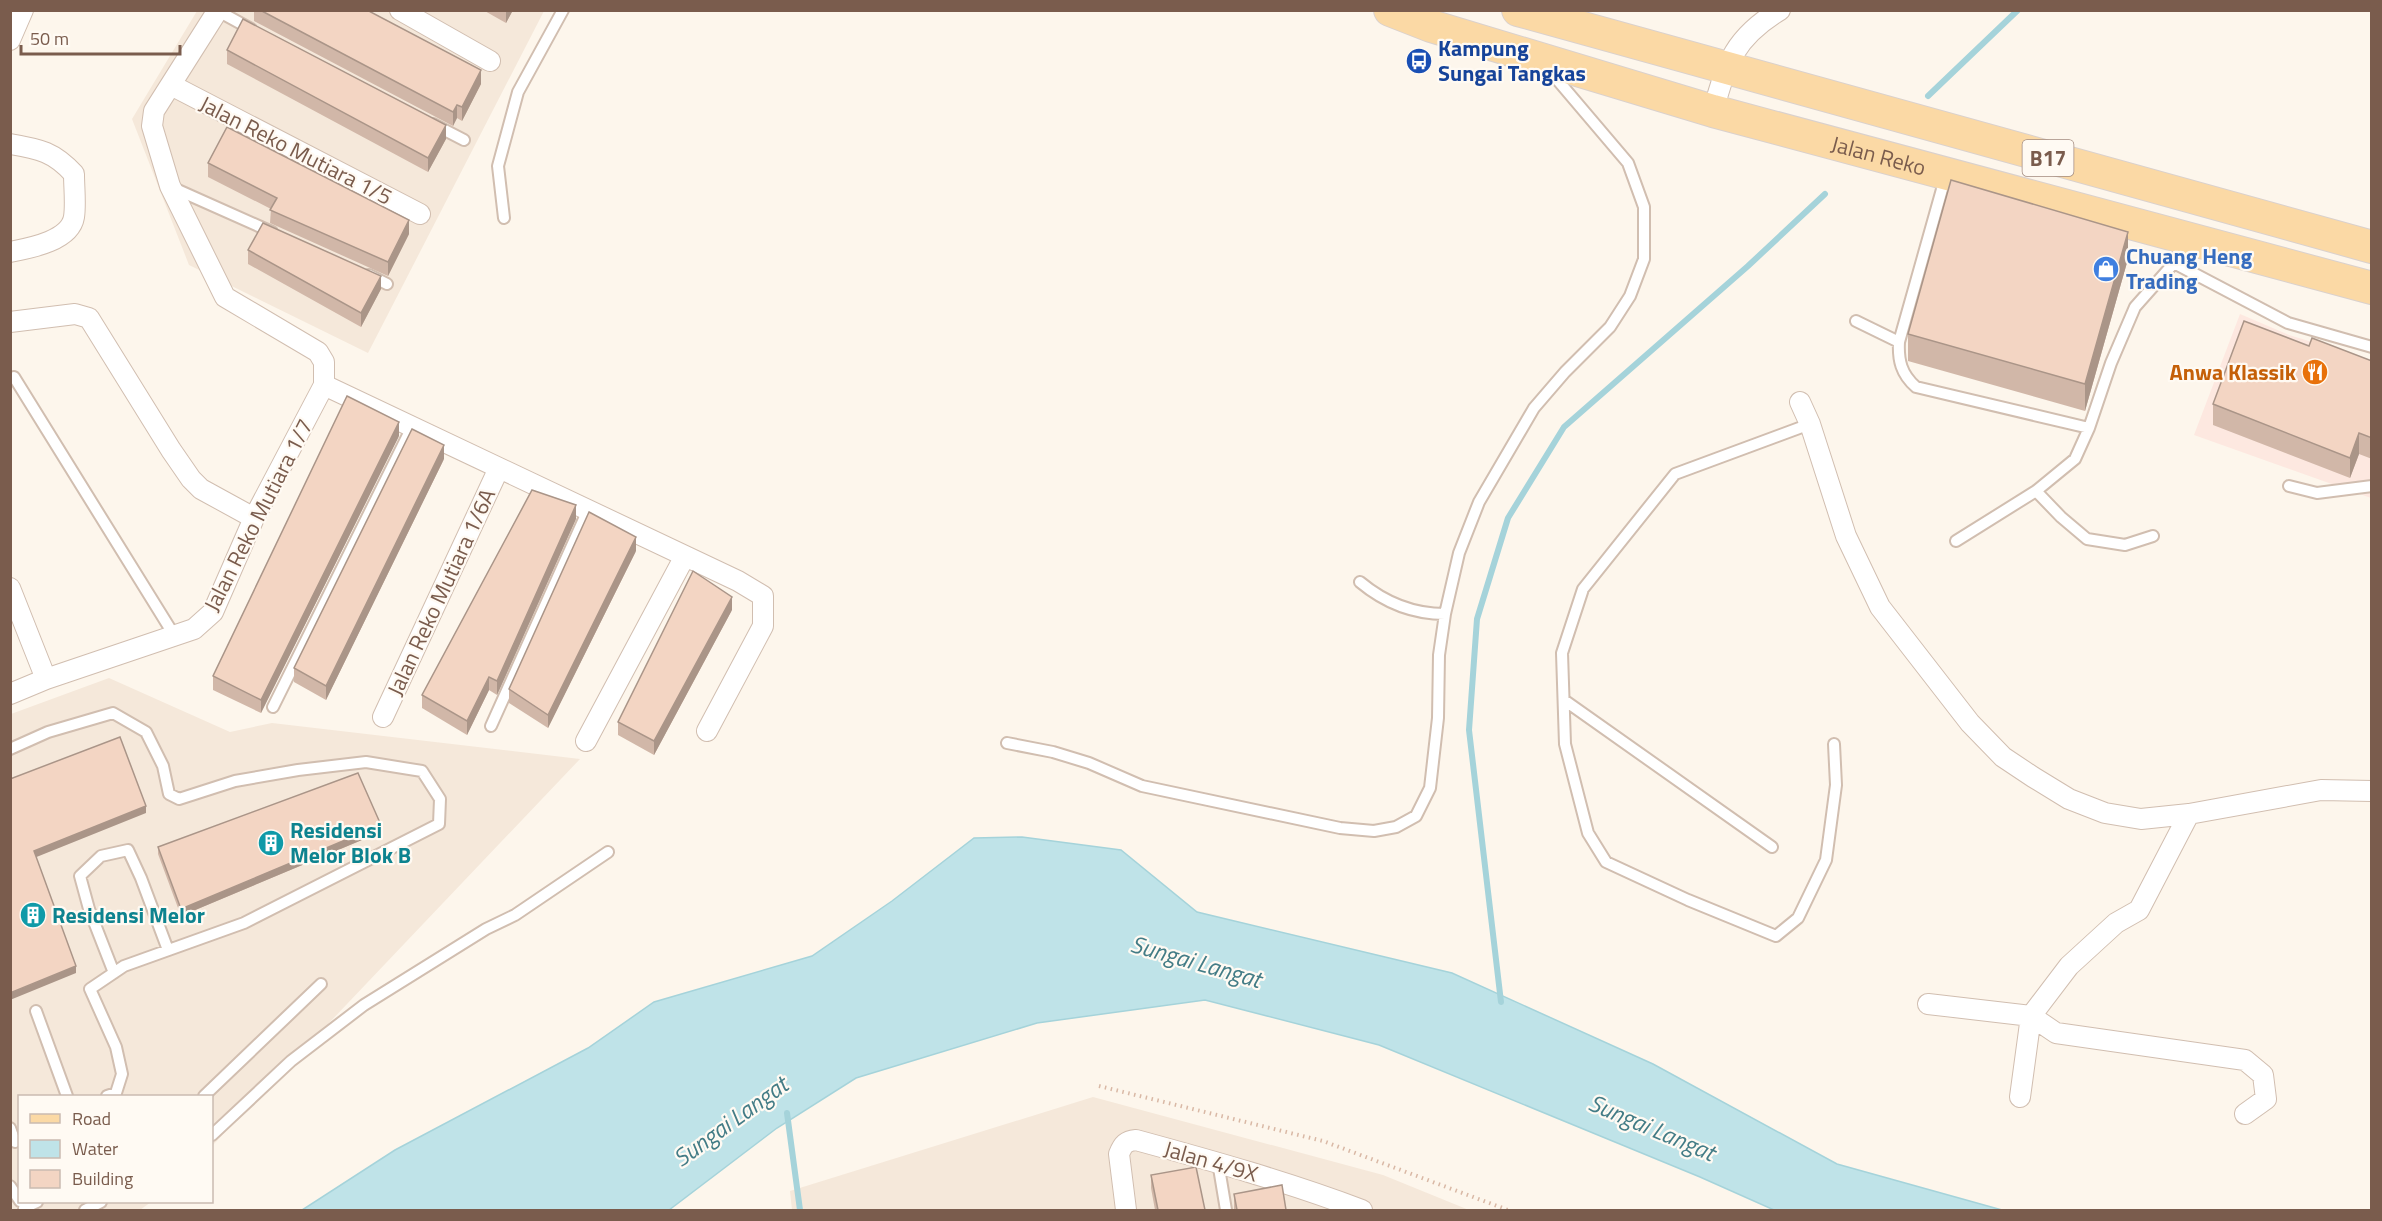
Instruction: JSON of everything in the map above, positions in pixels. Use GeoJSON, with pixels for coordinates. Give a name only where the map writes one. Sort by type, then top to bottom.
{"type":"FeatureCollection","features":[{"type":"Feature","properties":{"kind":"main road","name":"Jalan Reko"},"geometry":{"type":"LineString","coordinates":[[1390,10],[1431,26],[1713,111],[1947,174],[2180,250],[2372,288]]}},
{"type":"Feature","properties":{"kind":"main road","name":"Jalan Reko"},"geometry":{"type":"LineString","coordinates":[[1518,10],[2372,247]]}},
{"type":"Feature","properties":{"kind":"street"},"geometry":{"type":"LineString","coordinates":[[10,40],[23,10]]}},
{"type":"Feature","properties":{"kind":"street"},"geometry":{"type":"LineString","coordinates":[[400,10],[490,61]]}},
{"type":"Feature","properties":{"kind":"street"},"geometry":{"type":"LineString","coordinates":[[1713,111],[1725,69],[1737,47],[1750,32],[1780,10]]}},
{"type":"Feature","properties":{"kind":"street"},"geometry":{"type":"LineString","coordinates":[[218,11],[154,111],[152,126],[170,186],[225,297],[318,352],[324,362],[324,385],[685,556],[763,596],[763,626],[707,730]]}},
{"type":"Feature","properties":{"kind":"street","name":"Jalan Reko Mutiara 1/5"},"geometry":{"type":"LineString","coordinates":[[171,85],[420,214]]}},
{"type":"Feature","properties":{"kind":"street"},"geometry":{"type":"LineString","coordinates":[[10,144],[35,148],[60,159],[74,174],[74,220],[60,236],[35,247],[10,252]]}},
{"type":"Feature","properties":{"kind":"street"},"geometry":{"type":"LineString","coordinates":[[10,322],[75,314],[89,318],[191,479],[201,489],[254,518]]}},
{"type":"Feature","properties":{"kind":"street","name":"Jalan Reko Mutiara 1/7"},"geometry":{"type":"LineString","coordinates":[[10,694],[46,679],[194,629],[213,612],[254,518],[324,385]]}},
{"type":"Feature","properties":{"kind":"street"},"geometry":{"type":"LineString","coordinates":[[1800,402],[1810,424],[1846,536],[1880,607],[1970,723],[2003,757],[2069,799],[2105,813],[2141,819],[2189,814],[2321,790],[2372,791]]}},
{"type":"Feature","properties":{"kind":"street","name":"Jalan Reko Mutiara 1/6A"},"geometry":{"type":"LineString","coordinates":[[382,717],[499,468]]}},
{"type":"Feature","properties":{"kind":"street"},"geometry":{"type":"LineString","coordinates":[[586,741],[685,556]]}},
{"type":"Feature","properties":{"kind":"street"},"geometry":{"type":"LineString","coordinates":[[10,588],[46,679]]}},
{"type":"Feature","properties":{"kind":"street"},"geometry":{"type":"LineString","coordinates":[[2020,1097],[2031,1016],[2069,966],[2116,922],[2139,910],[2189,814]]}},
{"type":"Feature","properties":{"kind":"street"},"geometry":{"type":"LineString","coordinates":[[1928,1004],[2031,1016],[2056,1033],[2245,1060],[2263,1075],[2266,1099],[2245,1114]]}},
{"type":"Feature","properties":{"kind":"street","name":"Jalan 4/9X"},"geometry":{"type":"LineString","coordinates":[[1126,1210],[1119,1154],[1122,1146],[1128,1141],[1136,1140],[1312,1191],[1362,1210]]}},
{"type":"Feature","properties":{"kind":"street"},"geometry":{"type":"LineString","coordinates":[[1312,1191],[1315,1210]]}},
{"type":"Feature","properties":{"kind":"lane"},"geometry":{"type":"LineString","coordinates":[[504,218],[498,166],[518,92],[563,10]]}},
{"type":"Feature","properties":{"kind":"lane"},"geometry":{"type":"LineString","coordinates":[[218,11],[259,33]]}},
{"type":"Feature","properties":{"kind":"lane"},"geometry":{"type":"LineString","coordinates":[[1007,743],[1089,763],[1142,786],[1340,828],[1374,831],[1396,827],[1416,816],[1430,788],[1438,718],[1439,656],[1445,614],[1459,553],[1479,502],[1534,408],[1565,372],[1610,327],[1630,296],[1644,260],[1644,207],[1628,163],[1539,59]]}},
{"type":"Feature","properties":{"kind":"lane"},"geometry":{"type":"LineString","coordinates":[[423,119],[464,140]]}},
{"type":"Feature","properties":{"kind":"lane"},"geometry":{"type":"LineString","coordinates":[[1947,174],[1899,342],[1898,359],[1902,370],[1916,387],[2089,428]]}},
{"type":"Feature","properties":{"kind":"lane"},"geometry":{"type":"LineString","coordinates":[[170,186],[279,235]]}},
{"type":"Feature","properties":{"kind":"lane"},"geometry":{"type":"LineString","coordinates":[[1956,541],[2036,491],[2075,459],[2135,307],[2180,250],[2289,323],[2372,347]]}},
{"type":"Feature","properties":{"kind":"lane"},"geometry":{"type":"LineString","coordinates":[[355,269],[387,284]]}},
{"type":"Feature","properties":{"kind":"lane"},"geometry":{"type":"LineString","coordinates":[[1856,321],[1899,342]]}},
{"type":"Feature","properties":{"kind":"lane"},"geometry":{"type":"LineString","coordinates":[[14,377],[174,635]]}},
{"type":"Feature","properties":{"kind":"lane"},"geometry":{"type":"LineString","coordinates":[[1810,424],[1675,474],[1583,589],[1562,653],[1565,744],[1588,833],[1606,862],[1688,900],[1776,936],[1798,918],[1826,860],[1836,785],[1834,744]]}},
{"type":"Feature","properties":{"kind":"lane"},"geometry":{"type":"LineString","coordinates":[[273,707],[412,427]]}},
{"type":"Feature","properties":{"kind":"lane"},"geometry":{"type":"LineString","coordinates":[[2289,486],[2317,493],[2372,486]]}},
{"type":"Feature","properties":{"kind":"lane"},"geometry":{"type":"LineString","coordinates":[[2036,491],[2087,539],[2125,545],[2153,536]]}},
{"type":"Feature","properties":{"kind":"lane"},"geometry":{"type":"LineString","coordinates":[[491,726],[588,510]]}},
{"type":"Feature","properties":{"kind":"lane"},"geometry":{"type":"LineString","coordinates":[[1360,582],[1371,591],[1397,605],[1424,614],[1445,614]]}},
{"type":"Feature","properties":{"kind":"lane"},"geometry":{"type":"LineString","coordinates":[[1564,700],[1772,847]]}},
{"type":"Feature","properties":{"kind":"lane"},"geometry":{"type":"LineString","coordinates":[[10,749],[48,732],[113,713],[146,732],[163,766],[169,794],[179,799],[235,781],[298,770],[366,762],[422,771],[440,799],[439,824],[244,923],[124,966],[90,989],[116,1047],[122,1074],[116,1093],[110,1095]]}},
{"type":"Feature","properties":{"kind":"lane"},"geometry":{"type":"LineString","coordinates":[[114,973],[89,909],[81,876],[101,856],[128,850],[168,950]]}},
{"type":"Feature","properties":{"kind":"lane"},"geometry":{"type":"LineString","coordinates":[[213,1135],[291,1061],[364,1005],[486,929],[515,915],[608,852]]}},
{"type":"Feature","properties":{"kind":"lane"},"geometry":{"type":"LineString","coordinates":[[205,1095],[321,984]]}},
{"type":"Feature","properties":{"kind":"lane"},"geometry":{"type":"LineString","coordinates":[[36,1011],[67,1095]]}},
{"type":"Feature","properties":{"kind":"lane"},"geometry":{"type":"LineString","coordinates":[[10,1128],[15,1142]]}},
{"type":"Feature","properties":{"kind":"lane"},"geometry":{"type":"LineString","coordinates":[[1218,1162],[1226,1210]]}},
{"type":"Feature","properties":{"kind":"lane"},"geometry":{"type":"LineString","coordinates":[[85,1210],[99,1203]]}},
{"type":"Feature","properties":{"kind":"path"},"geometry":{"type":"LineString","coordinates":[[1098,1086],[1323,1141],[1508,1210]]}},
{"type":"Feature","properties":{"kind":"shaded area"},"geometry":{"type":"Polygon","coordinates":[[[197,11],[544,11],[368,353],[189,265],[132,119],[197,11]]]}},
{"type":"Feature","properties":{"kind":"shaded area"},"geometry":{"type":"Polygon","coordinates":[[[2240,314],[2289,335],[2371,360],[2371,498],[2194,435],[2240,314]]]}},
{"type":"Feature","properties":{"kind":"shaded area"},"geometry":{"type":"Polygon","coordinates":[[[109,678],[230,732],[272,723],[580,759],[213,1145],[213,1095],[18,1095],[18,1203],[150,1203],[140,1210],[11,1210],[11,714],[109,678]]]}},
{"type":"Feature","properties":{"kind":"shaded area"},"geometry":{"type":"Polygon","coordinates":[[[1093,1097],[1383,1175],[1469,1210],[792,1210],[790,1191],[1093,1097]]]}},
{"type":"Feature","properties":{"kind":"water","name":"Sungai Langat"},"geometry":{"type":"Polygon","coordinates":[[[1022,837],[1121,850],[1197,912],[1452,973],[1653,1064],[1837,1164],[2002,1210],[1774,1210],[1700,1177],[1379,1045],[1205,1000],[1037,1023],[856,1078],[777,1128],[669,1210],[302,1210],[395,1150],[588,1048],[654,1002],[812,956],[892,901],[974,838],[1022,837]]]}},
{"type":"Feature","properties":{"kind":"building"},"geometry":{"type":"Polygon","coordinates":[[[260,10],[367,10],[481,70],[462,107],[457,105],[453,112],[260,10]]]}},
{"type":"Feature","properties":{"kind":"building"},"geometry":{"type":"Polygon","coordinates":[[[243,19],[446,125],[428,158],[227,50],[243,19]]]}},
{"type":"Feature","properties":{"kind":"building"},"geometry":{"type":"Polygon","coordinates":[[[227,127],[409,220],[388,262],[270,210],[277,198],[208,163],[227,127]]]}},
{"type":"Feature","properties":{"kind":"building"},"geometry":{"type":"Polygon","coordinates":[[[1951,180],[2128,232],[2085,384],[1908,334],[1951,180]]]}},
{"type":"Feature","properties":{"kind":"building"},"geometry":{"type":"Polygon","coordinates":[[[263,223],[381,276],[361,313],[248,250],[263,223]]]}},
{"type":"Feature","properties":{"kind":"building"},"geometry":{"type":"Polygon","coordinates":[[[2244,321],[2309,346],[2312,338],[2372,361],[2372,438],[2359,433],[2350,458],[2213,404],[2244,321]]]}},
{"type":"Feature","properties":{"kind":"building"},"geometry":{"type":"Polygon","coordinates":[[[347,396],[399,422],[261,700],[213,676],[347,396]]]}},
{"type":"Feature","properties":{"kind":"building"},"geometry":{"type":"Polygon","coordinates":[[[412,429],[444,445],[326,686],[294,668],[412,429]]]}},
{"type":"Feature","properties":{"kind":"building"},"geometry":{"type":"Polygon","coordinates":[[[532,490],[576,505],[497,681],[489,677],[467,721],[422,695],[532,490]]]}},
{"type":"Feature","properties":{"kind":"building"},"geometry":{"type":"Polygon","coordinates":[[[589,512],[636,537],[548,715],[509,689],[589,512]]]}},
{"type":"Feature","properties":{"kind":"building"},"geometry":{"type":"Polygon","coordinates":[[[693,571],[732,597],[654,741],[618,722],[693,571]]]}},
{"type":"Feature","properties":{"kind":"building","name":"Residensi Melor"},"geometry":{"type":"Polygon","coordinates":[[[120,737],[146,806],[34,851],[76,966],[10,993],[10,779],[120,737]]]}},
{"type":"Feature","properties":{"kind":"building","name":"Residensi Melor Blok B"},"geometry":{"type":"Polygon","coordinates":[[[358,773],[381,825],[181,909],[158,847],[358,773]]]}},
{"type":"Feature","properties":{"kind":"building"},"geometry":{"type":"Polygon","coordinates":[[[1196,1167],[1205,1210],[1158,1210],[1151,1175],[1196,1167]]]}},
{"type":"Feature","properties":{"kind":"building"},"geometry":{"type":"Polygon","coordinates":[[[1282,1185],[1286,1210],[1237,1210],[1234,1194],[1282,1185]]]}},
{"type":"Feature","properties":{"kind":"waterway"},"geometry":{"type":"LineString","coordinates":[[1928,96],[2018,10]]}},
{"type":"Feature","properties":{"kind":"waterway"},"geometry":{"type":"LineString","coordinates":[[1501,1002],[1469,730],[1477,619],[1508,518],[1564,427],[1748,266],[1825,194]]}},
{"type":"Feature","properties":{"kind":"waterway"},"geometry":{"type":"LineString","coordinates":[[787,1113],[800,1210]]}},
{"type":"Feature","properties":{"kind":"place","name":"Kampung Sungai Tangkas"},"geometry":{"type":"Point","coordinates":[1419,61]}},
{"type":"Feature","properties":{"kind":"place","name":"Chuang Heng Trading"},"geometry":{"type":"Point","coordinates":[2106,269]}},
{"type":"Feature","properties":{"kind":"place","name":"Anwa Klassik"},"geometry":{"type":"Point","coordinates":[2315,372]}},
{"type":"Feature","properties":{"kind":"place","name":"Residensi Melor Blok B"},"geometry":{"type":"Point","coordinates":[271,843]}},
{"type":"Feature","properties":{"kind":"place","name":"Residensi Melor"},"geometry":{"type":"Point","coordinates":[33,915]}}]}
